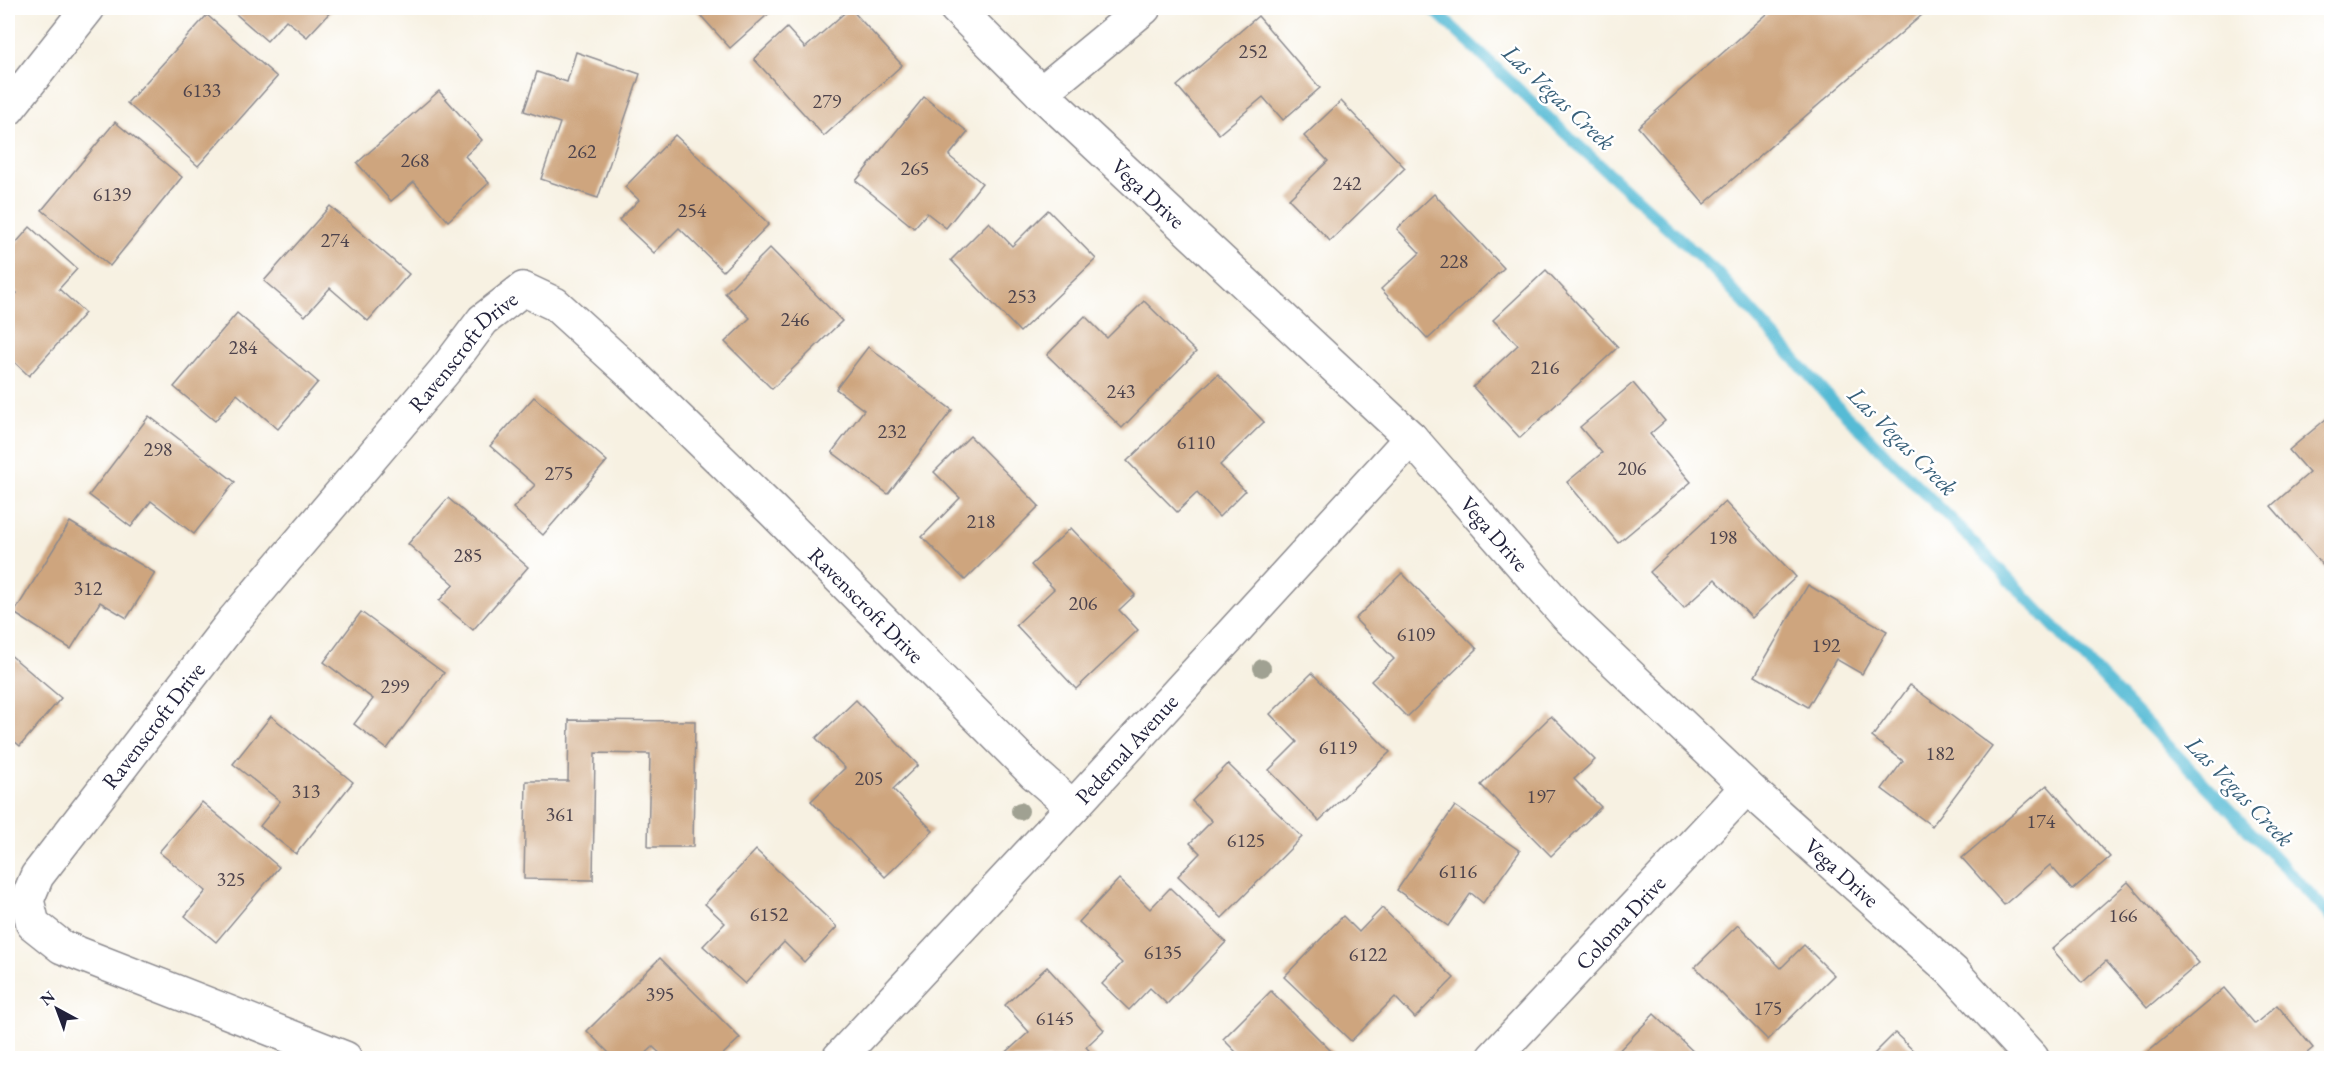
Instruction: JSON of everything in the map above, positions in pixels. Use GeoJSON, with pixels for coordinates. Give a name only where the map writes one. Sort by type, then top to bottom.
{"type":"FeatureCollection","features":[{"type":"Feature","properties":{"kind":"street"},"geometry":{"type":"LineString","coordinates":[[8,109],[88,8]]}},
{"type":"Feature","properties":{"kind":"street","name":"Vega Drive"},"geometry":{"type":"LineString","coordinates":[[956,8],[1041,93],[1411,438],[1567,616],[1747,787],[1953,972],[2032,1059]]}},
{"type":"Feature","properties":{"kind":"street"},"geometry":{"type":"LineString","coordinates":[[1041,93],[1144,8]]}},
{"type":"Feature","properties":{"kind":"street","name":"Ravenscroft Drive"},"geometry":{"type":"LineString","coordinates":[[345,1059],[62,947],[33,924],[17,902],[234,620],[447,368],[483,320],[524,289],[555,304],[631,373],[772,510],[1027,766],[1073,807]]}},
{"type":"Feature","properties":{"kind":"street","name":"Pedernal Avenue"},"geometry":{"type":"LineString","coordinates":[[839,1059],[1411,438]]}},
{"type":"Feature","properties":{"kind":"street","name":"Coloma Drive"},"geometry":{"type":"LineString","coordinates":[[1493,1059],[1747,787]]}},
{"type":"Feature","properties":{"kind":"building"},"geometry":{"type":"Polygon","coordinates":[[[229,8],[334,8],[307,37],[286,20],[267,41],[229,8]]]}},
{"type":"Feature","properties":{"kind":"building"},"geometry":{"type":"Polygon","coordinates":[[[694,8],[775,8],[730,48],[694,8]]]}},
{"type":"Feature","properties":{"kind":"building"},"geometry":{"type":"Polygon","coordinates":[[[850,8],[902,65],[824,136],[754,59],[787,28],[805,48],[850,8]]]}},
{"type":"Feature","properties":{"kind":"building"},"geometry":{"type":"Polygon","coordinates":[[[1774,8],[1930,8],[1704,204],[1638,127],[1774,8]]]}},
{"type":"Feature","properties":{"kind":"building"},"geometry":{"type":"Polygon","coordinates":[[[207,15],[277,77],[198,166],[127,103],[207,15]]]}},
{"type":"Feature","properties":{"kind":"building"},"geometry":{"type":"Polygon","coordinates":[[[1258,16],[1320,88],[1283,120],[1263,97],[1219,134],[1177,86],[1258,16]]]}},
{"type":"Feature","properties":{"kind":"building"},"geometry":{"type":"Polygon","coordinates":[[[576,52],[640,74],[598,198],[541,179],[560,123],[524,111],[537,72],[567,82],[576,52]]]}},
{"type":"Feature","properties":{"kind":"building"},"geometry":{"type":"Polygon","coordinates":[[[439,91],[482,140],[465,156],[489,183],[448,221],[414,182],[391,201],[357,163],[439,91]]]}},
{"type":"Feature","properties":{"kind":"building"},"geometry":{"type":"Polygon","coordinates":[[[924,97],[968,132],[949,156],[982,183],[946,228],[927,213],[914,228],[856,181],[924,97]]]}},
{"type":"Feature","properties":{"kind":"building"},"geometry":{"type":"Polygon","coordinates":[[[1341,101],[1405,168],[1330,241],[1289,199],[1328,161],[1304,136],[1341,101]]]}},
{"type":"Feature","properties":{"kind":"building"},"geometry":{"type":"Polygon","coordinates":[[[115,122],[182,177],[110,266],[42,210],[115,122]]]}},
{"type":"Feature","properties":{"kind":"building"},"geometry":{"type":"Polygon","coordinates":[[[675,135],[769,224],[723,271],[679,228],[654,253],[619,220],[639,200],[625,187],[675,135]]]}},
{"type":"Feature","properties":{"kind":"building"},"geometry":{"type":"Polygon","coordinates":[[[1434,194],[1504,268],[1428,339],[1381,289],[1420,253],[1397,229],[1434,194]]]}},
{"type":"Feature","properties":{"kind":"building"},"geometry":{"type":"Polygon","coordinates":[[[330,206],[409,274],[368,321],[330,288],[305,316],[264,281],[330,206]]]}},
{"type":"Feature","properties":{"kind":"building"},"geometry":{"type":"Polygon","coordinates":[[[1048,210],[1096,259],[1020,332],[951,260],[989,222],[1012,246],[1048,210]]]}},
{"type":"Feature","properties":{"kind":"building"},"geometry":{"type":"Polygon","coordinates":[[[30,227],[77,269],[59,289],[85,313],[29,376],[8,356],[8,303],[17,293],[8,285],[8,252],[30,227]]]}},
{"type":"Feature","properties":{"kind":"building"},"geometry":{"type":"Polygon","coordinates":[[[770,248],[842,321],[772,389],[725,342],[750,318],[725,293],[770,248]]]}},
{"type":"Feature","properties":{"kind":"building"},"geometry":{"type":"Polygon","coordinates":[[[1546,270],[1618,347],[1520,438],[1473,387],[1518,345],[1493,320],[1546,270]]]}},
{"type":"Feature","properties":{"kind":"building"},"geometry":{"type":"Polygon","coordinates":[[[1144,301],[1196,352],[1122,428],[1047,355],[1085,316],[1107,338],[1144,301]]]}},
{"type":"Feature","properties":{"kind":"building"},"geometry":{"type":"Polygon","coordinates":[[[237,313],[318,382],[278,429],[237,394],[215,421],[174,387],[237,313]]]}},
{"type":"Feature","properties":{"kind":"building"},"geometry":{"type":"Polygon","coordinates":[[[868,347],[952,410],[888,494],[832,452],[864,410],[836,389],[868,347]]]}},
{"type":"Feature","properties":{"kind":"building"},"geometry":{"type":"Polygon","coordinates":[[[1218,374],[1264,422],[1220,465],[1245,491],[1219,517],[1197,493],[1177,512],[1127,461],[1218,374]]]}},
{"type":"Feature","properties":{"kind":"building"},"geometry":{"type":"Polygon","coordinates":[[[1633,383],[1665,421],[1650,434],[1691,482],[1618,543],[1567,482],[1602,453],[1580,427],[1633,383]]]}},
{"type":"Feature","properties":{"kind":"building"},"geometry":{"type":"Polygon","coordinates":[[[534,397],[607,461],[543,535],[513,508],[535,485],[490,446],[534,397]]]}},
{"type":"Feature","properties":{"kind":"building"},"geometry":{"type":"Polygon","coordinates":[[[2332,414],[2332,576],[2271,506],[2309,473],[2289,450],[2332,414]]]}},
{"type":"Feature","properties":{"kind":"building"},"geometry":{"type":"Polygon","coordinates":[[[149,416],[235,482],[194,534],[151,501],[131,527],[89,495],[149,416]]]}},
{"type":"Feature","properties":{"kind":"building"},"geometry":{"type":"Polygon","coordinates":[[[970,436],[1039,506],[965,580],[922,537],[960,498],[934,472],[970,436]]]}},
{"type":"Feature","properties":{"kind":"building"},"geometry":{"type":"Polygon","coordinates":[[[448,498],[528,567],[473,630],[439,601],[454,584],[408,544],[448,498]]]}},
{"type":"Feature","properties":{"kind":"building"},"geometry":{"type":"Polygon","coordinates":[[[1725,502],[1796,577],[1752,618],[1715,579],[1684,608],[1650,572],[1725,502]]]}},
{"type":"Feature","properties":{"kind":"building"},"geometry":{"type":"Polygon","coordinates":[[[70,522],[155,573],[127,618],[100,602],[71,649],[14,613],[70,522]]]}},
{"type":"Feature","properties":{"kind":"building"},"geometry":{"type":"Polygon","coordinates":[[[1071,528],[1135,595],[1119,610],[1138,630],[1076,689],[1016,625],[1054,589],[1031,565],[1071,528]]]}},
{"type":"Feature","properties":{"kind":"building"},"geometry":{"type":"Polygon","coordinates":[[[1402,573],[1477,649],[1407,717],[1371,681],[1394,659],[1355,619],[1402,573]]]}},
{"type":"Feature","properties":{"kind":"building"},"geometry":{"type":"Polygon","coordinates":[[[1808,585],[1887,631],[1862,674],[1836,659],[1808,707],[1755,676],[1808,585]]]}},
{"type":"Feature","properties":{"kind":"building"},"geometry":{"type":"Polygon","coordinates":[[[361,612],[444,673],[387,749],[354,724],[373,699],[324,662],[361,612]]]}},
{"type":"Feature","properties":{"kind":"building"},"geometry":{"type":"Polygon","coordinates":[[[8,653],[61,698],[20,746],[8,736],[8,653]]]}},
{"type":"Feature","properties":{"kind":"building"},"geometry":{"type":"Polygon","coordinates":[[[1312,673],[1390,752],[1319,821],[1269,770],[1297,742],[1270,714],[1312,673]]]}},
{"type":"Feature","properties":{"kind":"building"},"geometry":{"type":"Polygon","coordinates":[[[1910,685],[1992,746],[1932,826],[1882,789],[1903,761],[1872,737],[1910,685]]]}},
{"type":"Feature","properties":{"kind":"building"},"geometry":{"type":"Polygon","coordinates":[[[856,700],[918,765],[893,789],[933,831],[885,877],[811,801],[845,768],[816,738],[856,700]]]}},
{"type":"Feature","properties":{"kind":"building"},"geometry":{"type":"Polygon","coordinates":[[[271,716],[353,782],[296,854],[260,826],[280,801],[233,764],[271,716]]]}},
{"type":"Feature","properties":{"kind":"building"},"geometry":{"type":"Polygon","coordinates":[[[1551,716],[1595,760],[1574,779],[1601,807],[1551,856],[1481,785],[1551,716]]]}},
{"type":"Feature","properties":{"kind":"building"},"geometry":{"type":"Polygon","coordinates":[[[569,720],[695,721],[693,847],[648,847],[650,754],[595,753],[593,880],[524,879],[526,781],[568,781],[569,720]]]}},
{"type":"Feature","properties":{"kind":"building"},"geometry":{"type":"Polygon","coordinates":[[[1228,764],[1302,837],[1222,918],[1178,876],[1200,853],[1190,843],[1212,821],[1192,801],[1228,764]]]}},
{"type":"Feature","properties":{"kind":"building"},"geometry":{"type":"Polygon","coordinates":[[[2047,785],[2110,857],[2072,890],[2050,865],[2004,905],[1962,858],[2047,785]]]}},
{"type":"Feature","properties":{"kind":"building"},"geometry":{"type":"Polygon","coordinates":[[[202,802],[279,867],[216,942],[185,916],[206,891],[159,852],[202,802]]]}},
{"type":"Feature","properties":{"kind":"building"},"geometry":{"type":"Polygon","coordinates":[[[1455,806],[1520,851],[1483,903],[1471,893],[1448,926],[1397,890],[1455,806]]]}},
{"type":"Feature","properties":{"kind":"building"},"geometry":{"type":"Polygon","coordinates":[[[756,850],[837,927],[804,962],[784,942],[745,984],[703,946],[725,923],[705,904],[756,850]]]}},
{"type":"Feature","properties":{"kind":"building"},"geometry":{"type":"Polygon","coordinates":[[[1119,879],[1150,909],[1170,888],[1226,942],[1167,1004],[1150,988],[1129,1010],[1102,984],[1122,963],[1079,922],[1119,879]]]}},
{"type":"Feature","properties":{"kind":"building"},"geometry":{"type":"Polygon","coordinates":[[[2128,882],[2199,963],[2147,1008],[2106,961],[2082,983],[2052,949],[2128,882]]]}},
{"type":"Feature","properties":{"kind":"building"},"geometry":{"type":"Polygon","coordinates":[[[1382,908],[1454,978],[1415,1018],[1395,997],[1351,1041],[1284,977],[1343,916],[1359,932],[1382,908]]]}},
{"type":"Feature","properties":{"kind":"building"},"geometry":{"type":"Polygon","coordinates":[[[1738,925],[1781,968],[1804,945],[1834,975],[1768,1040],[1695,967],[1738,925]]]}},
{"type":"Feature","properties":{"kind":"building"},"geometry":{"type":"Polygon","coordinates":[[[660,958],[740,1038],[719,1058],[665,1058],[653,1047],[641,1058],[614,1058],[587,1031],[660,958]]]}},
{"type":"Feature","properties":{"kind":"building"},"geometry":{"type":"Polygon","coordinates":[[[1047,967],[1104,1030],[1086,1047],[1096,1058],[1000,1058],[1029,1032],[1005,1005],[1047,967]]]}},
{"type":"Feature","properties":{"kind":"building"},"geometry":{"type":"Polygon","coordinates":[[[2224,988],[2255,1024],[2277,1005],[2313,1048],[2301,1058],[2141,1058],[2224,988]]]}},
{"type":"Feature","properties":{"kind":"building"},"geometry":{"type":"Polygon","coordinates":[[[1271,991],[1338,1058],[1242,1058],[1223,1039],[1271,991]]]}},
{"type":"Feature","properties":{"kind":"building"},"geometry":{"type":"Polygon","coordinates":[[[1654,1014],[1700,1058],[1612,1058],[1654,1014]]]}},
{"type":"Feature","properties":{"kind":"building"},"geometry":{"type":"Polygon","coordinates":[[[1895,1033],[1921,1058],[1870,1058],[1895,1033]]]}},
{"type":"Feature","properties":{"kind":"waterway","name":"Las Vegas Creek"},"geometry":{"type":"LineString","coordinates":[[1432,8],[1717,273],[1836,405],[1951,519],[2332,917]]}}]}
